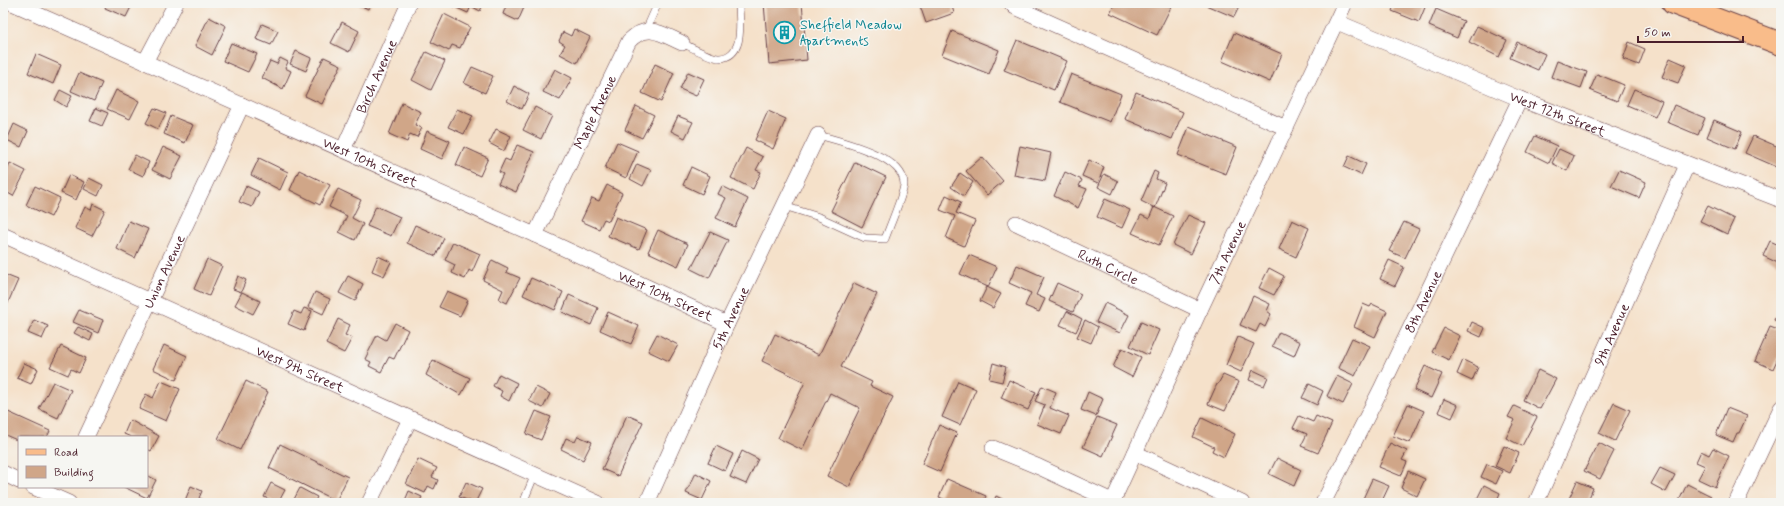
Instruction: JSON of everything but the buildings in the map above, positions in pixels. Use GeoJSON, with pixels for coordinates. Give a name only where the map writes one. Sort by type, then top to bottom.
{"type":"FeatureCollection","features":[{"type":"Feature","properties":{"kind":"main road"},"geometry":{"type":"LineString","coordinates":[[1673,3],[1781,44]]}},
{"type":"Feature","properties":{"kind":"street","name":"West 10th Street"},"geometry":{"type":"LineString","coordinates":[[12,3],[535,235],[727,324]]}},
{"type":"Feature","properties":{"kind":"street"},"geometry":{"type":"LineString","coordinates":[[145,62],[176,3]]}},
{"type":"Feature","properties":{"kind":"street","name":"Birch Avenue"},"geometry":{"type":"LineString","coordinates":[[343,150],[409,3]]}},
{"type":"Feature","properties":{"kind":"street"},"geometry":{"type":"LineString","coordinates":[[1011,3],[1015,7],[1286,128]]}},
{"type":"Feature","properties":{"kind":"street","name":"7th Avenue"},"geometry":{"type":"LineString","coordinates":[[1112,502],[1200,310],[1345,3]]}},
{"type":"Feature","properties":{"kind":"street","name":"West 12th Street"},"geometry":{"type":"LineString","coordinates":[[1337,22],[1520,99],[1781,200]]}},
{"type":"Feature","properties":{"kind":"street"},"geometry":{"type":"LineString","coordinates":[[646,30],[657,32],[682,43]]}},
{"type":"Feature","properties":{"kind":"street","name":"Maple Avenue"},"geometry":{"type":"LineString","coordinates":[[535,235],[623,50],[634,35],[646,30]]}},
{"type":"Feature","properties":{"kind":"street","name":"8th Avenue"},"geometry":{"type":"LineString","coordinates":[[1323,503],[1380,391],[1520,99]]}},
{"type":"Feature","properties":{"kind":"street","name":"Union Avenue"},"geometry":{"type":"LineString","coordinates":[[86,436],[242,105]]}},
{"type":"Feature","properties":{"kind":"street","name":"5th Avenue"},"geometry":{"type":"LineString","coordinates":[[647,503],[727,324],[818,135]]}},
{"type":"Feature","properties":{"kind":"street","name":"9th Avenue"},"geometry":{"type":"LineString","coordinates":[[1536,503],[1688,165]]}},
{"type":"Feature","properties":{"kind":"street","name":"Ruth Circle"},"geometry":{"type":"LineString","coordinates":[[1016,223],[1200,310]]}},
{"type":"Feature","properties":{"kind":"street","name":"West 9th Street"},"geometry":{"type":"LineString","coordinates":[[3,235],[598,503]]}},
{"type":"Feature","properties":{"kind":"street"},"geometry":{"type":"LineString","coordinates":[[1736,503],[1781,408]]}},
{"type":"Feature","properties":{"kind":"street"},"geometry":{"type":"LineString","coordinates":[[369,503],[410,418]]}},
{"type":"Feature","properties":{"kind":"street"},"geometry":{"type":"LineString","coordinates":[[994,448],[1039,467],[1112,502]]}},
{"type":"Feature","properties":{"kind":"street"},"geometry":{"type":"LineString","coordinates":[[1134,453],[1242,503]]}},
{"type":"Feature","properties":{"kind":"street"},"geometry":{"type":"LineString","coordinates":[[3,473],[18,480]]}},
{"type":"Feature","properties":{"kind":"street"},"geometry":{"type":"LineString","coordinates":[[36,488],[61,498]]}},
{"type":"Feature","properties":{"kind":"lane"},"geometry":{"type":"LineString","coordinates":[[646,30],[658,3]]}},
{"type":"Feature","properties":{"kind":"lane"},"geometry":{"type":"LineString","coordinates":[[682,43],[718,58],[726,56],[738,44],[740,36],[738,3]]}},
{"type":"Feature","properties":{"kind":"lane"},"geometry":{"type":"LineString","coordinates":[[784,206],[819,217],[864,238],[885,239],[904,185],[901,172],[883,158],[850,144],[818,135]]}},
{"type":"Feature","properties":{"kind":"lane"},"geometry":{"type":"LineString","coordinates":[[523,503],[534,474]]}},
{"type":"Feature","properties":{"kind":"place","name":"Sheffield Meadow Apartments"},"geometry":{"type":"Point","coordinates":[785,32]}}]}
